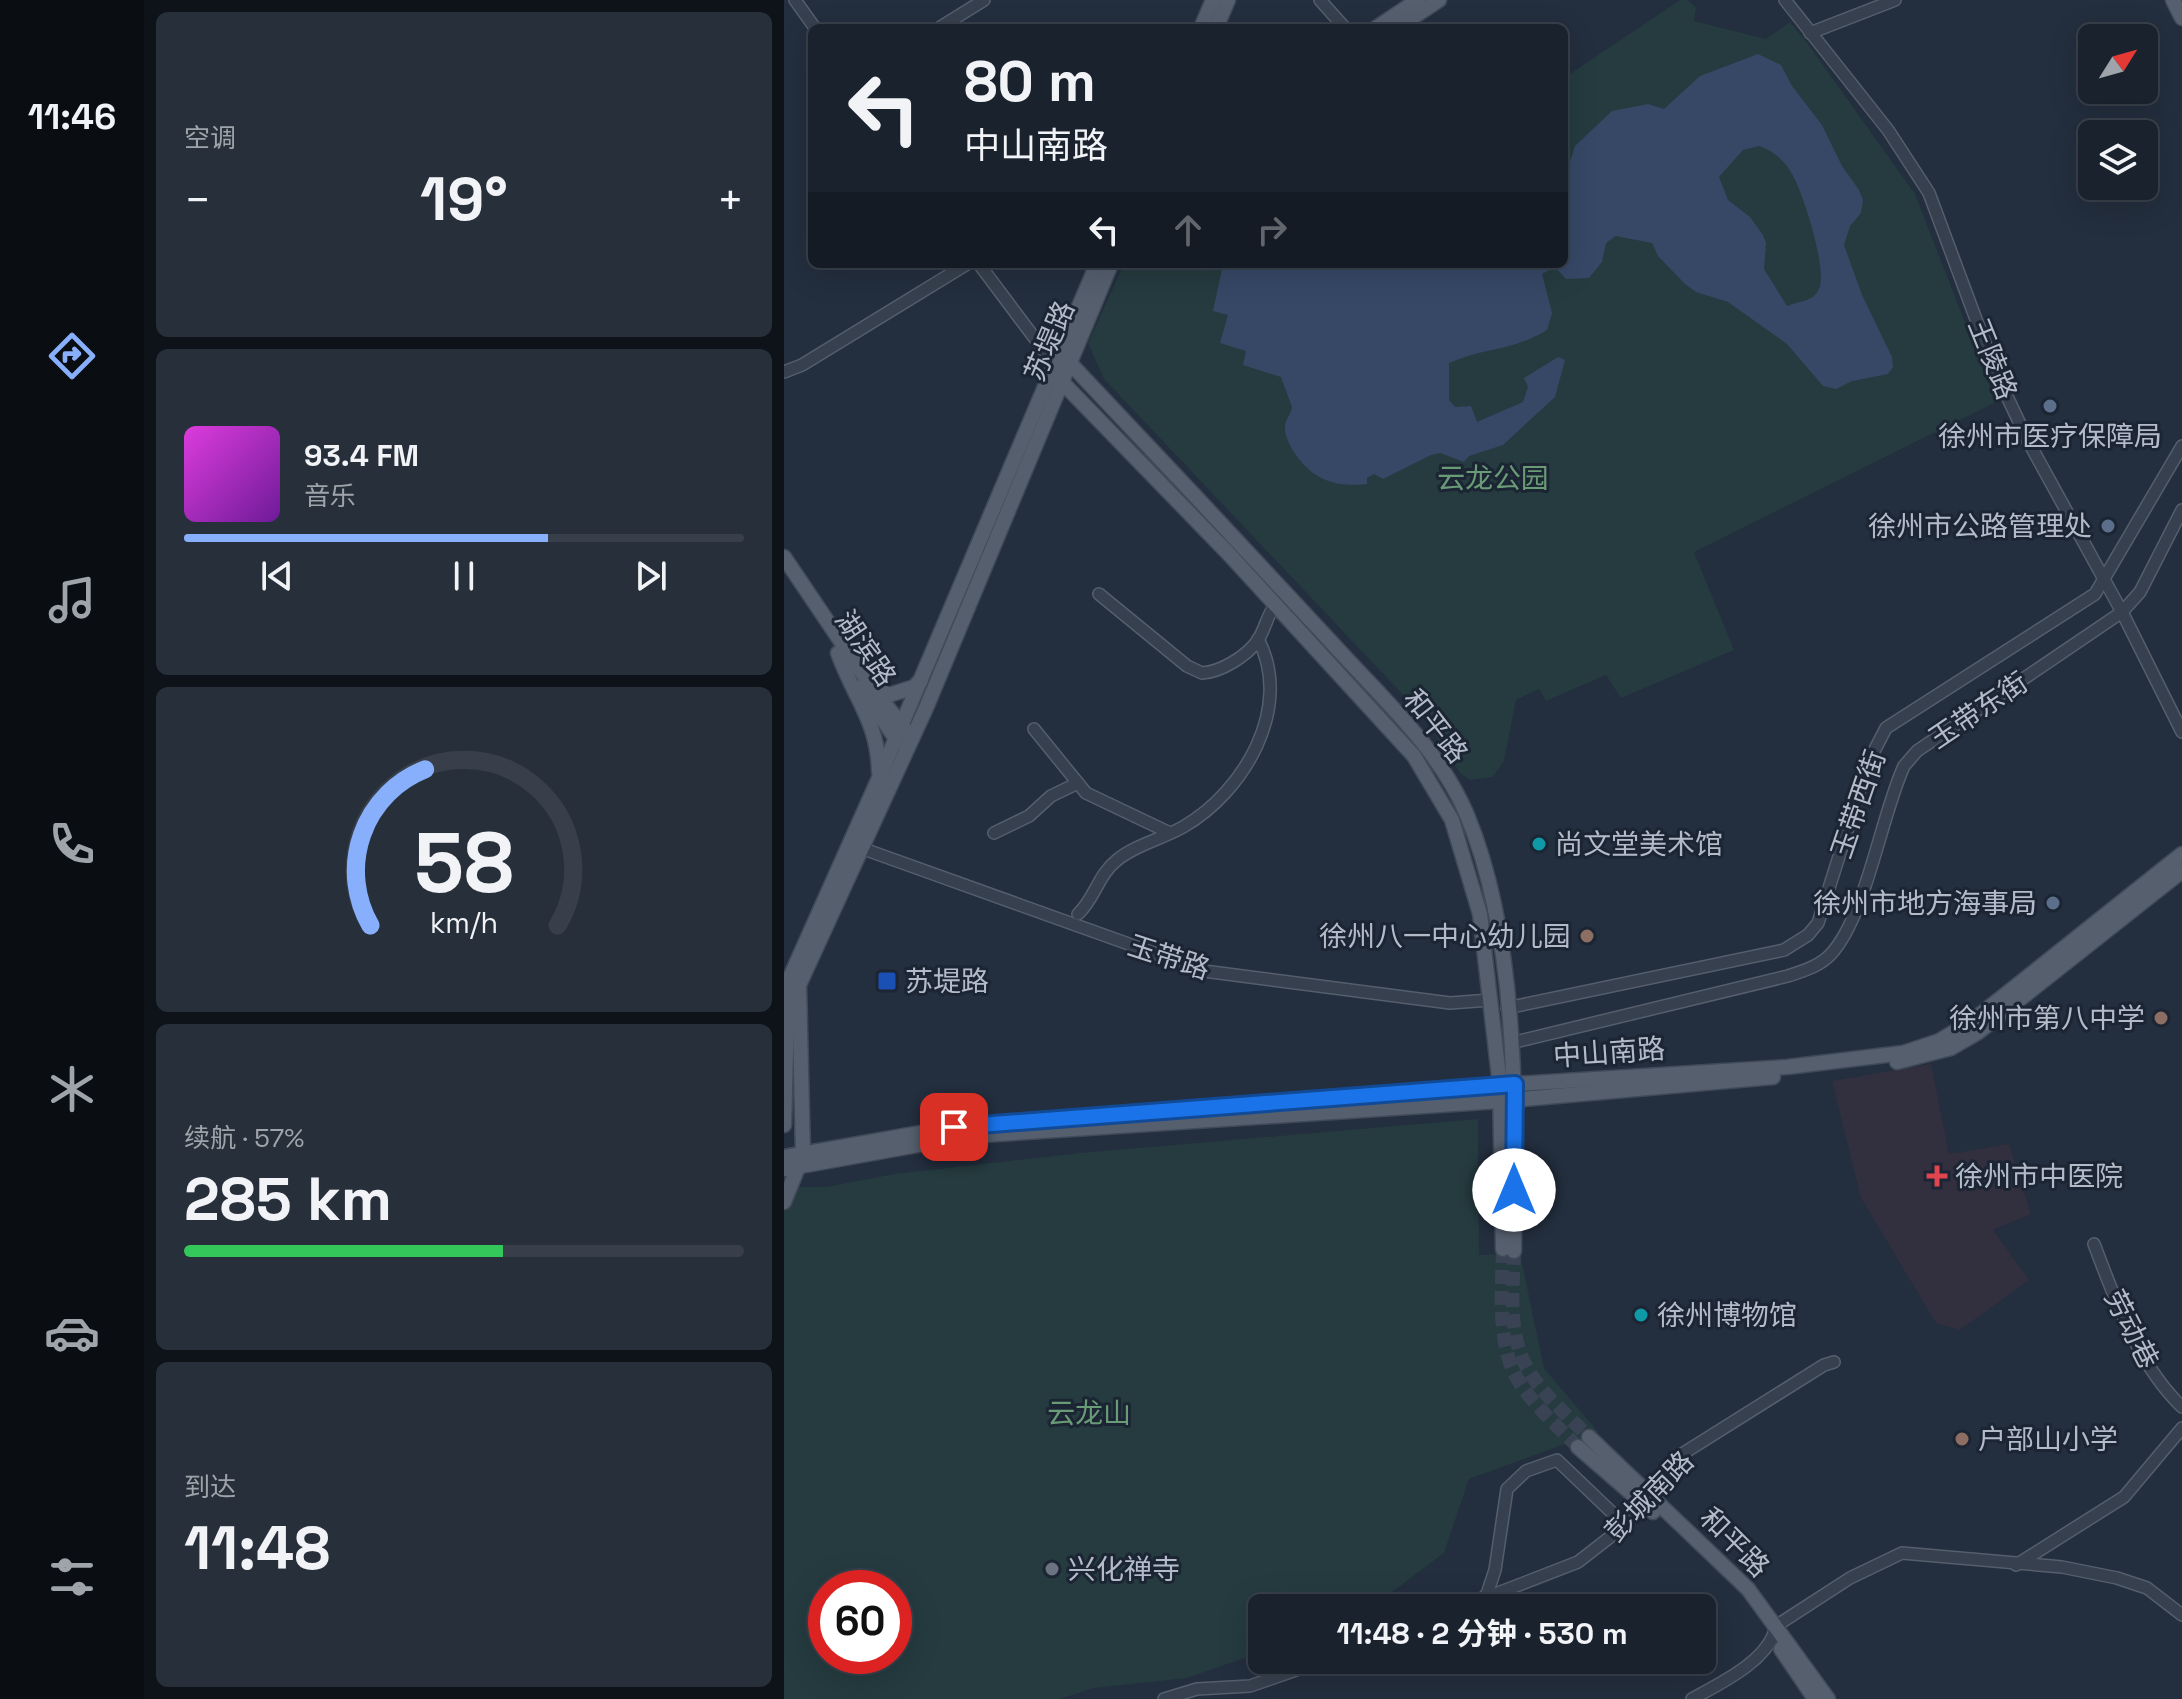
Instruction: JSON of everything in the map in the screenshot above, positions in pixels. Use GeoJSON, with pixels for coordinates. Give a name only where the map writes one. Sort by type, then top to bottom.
{"type":"FeatureCollection","features":[{"type":"Feature","properties":{"kind":"main road"},"geometry":{"type":"LineString","coordinates":[[1203,24],[1213,0]]}},
{"type":"Feature","properties":{"kind":"main road"},"geometry":{"type":"LineString","coordinates":[[1218,24],[1228,0]]}},
{"type":"Feature","properties":{"kind":"main road"},"geometry":{"type":"LineString","coordinates":[[1382,24],[1418,0]]}},
{"type":"Feature","properties":{"kind":"main road"},"geometry":{"type":"LineString","coordinates":[[1403,24],[1439,0]]}},
{"type":"Feature","properties":{"kind":"main road"},"geometry":{"type":"LineString","coordinates":[[2173,0],[2182,18]]}},
{"type":"Feature","properties":{"kind":"main road","name":"苏堤路"},"geometry":{"type":"LineString","coordinates":[[784,1125],[788,982],[909,745],[1060,380],[1061,362],[1096,268]]}},
{"type":"Feature","properties":{"kind":"main road","name":"苏堤路"},"geometry":{"type":"LineString","coordinates":[[855,852],[879,778],[921,680],[1061,362],[1109,268]]}},
{"type":"Feature","properties":{"kind":"main road","name":"和平路"},"geometry":{"type":"LineString","coordinates":[[1061,362],[1427,747],[1466,814],[1495,911],[1511,1043],[1508,1084],[1508,1250]]}},
{"type":"Feature","properties":{"kind":"main road","name":"和平路"},"geometry":{"type":"LineString","coordinates":[[1060,380],[1414,756],[1452,820],[1480,914],[1490,1000],[1508,1084]]}},
{"type":"Feature","properties":{"kind":"main road","name":"湖滨路"},"geometry":{"type":"LineString","coordinates":[[784,557],[899,732]]}},
{"type":"Feature","properties":{"kind":"main road","name":"湖滨路"},"geometry":{"type":"LineString","coordinates":[[784,574],[838,653],[899,732]]}},
{"type":"Feature","properties":{"kind":"main road"},"geometry":{"type":"LineString","coordinates":[[838,653],[849,682],[870,715],[879,750],[879,778]]}},
{"type":"Feature","properties":{"kind":"main road"},"geometry":{"type":"LineString","coordinates":[[871,686],[889,695],[914,687],[921,680]]}},
{"type":"Feature","properties":{"kind":"main road"},"geometry":{"type":"LineString","coordinates":[[899,732],[909,745]]}},
{"type":"Feature","properties":{"kind":"main road","name":"中山南路"},"geometry":{"type":"LineString","coordinates":[[784,1169],[802,1161],[954,1127],[1508,1084],[1787,1067],[1903,1053],[1939,1041],[1971,1022],[2182,854]]}},
{"type":"Feature","properties":{"kind":"main road","name":"中山南路"},"geometry":{"type":"LineString","coordinates":[[784,1157],[802,1161],[968,1136],[1508,1100],[1789,1076],[1923,1058],[1977,1033],[2182,871]]}},
{"type":"Feature","properties":{"kind":"main road","name":"苏堤路"},"geometry":{"type":"LineString","coordinates":[[784,1202],[802,1161],[799,985],[843,874]]}},
{"type":"Feature","properties":{"kind":"main road","name":"和平路"},"geometry":{"type":"LineString","coordinates":[[1583,1442],[1646,1499],[1742,1595],[1828,1699]]}},
{"type":"Feature","properties":{"kind":"main road","name":"和平路"},"geometry":{"type":"LineString","coordinates":[[1775,1632],[1815,1699]]}},
{"type":"Feature","properties":{"kind":"street"},"geometry":{"type":"LineString","coordinates":[[795,0],[812,24]]}},
{"type":"Feature","properties":{"kind":"street"},"geometry":{"type":"LineString","coordinates":[[945,24],[984,0]]}},
{"type":"Feature","properties":{"kind":"street"},"geometry":{"type":"LineString","coordinates":[[1320,0],[1341,24]]}},
{"type":"Feature","properties":{"kind":"street","name":"王陵路"},"geometry":{"type":"LineString","coordinates":[[1785,0],[1888,130],[1929,193],[1996,373],[2028,441],[2120,608],[2182,732]]}},
{"type":"Feature","properties":{"kind":"street"},"geometry":{"type":"LineString","coordinates":[[1810,33],[1895,0]]}},
{"type":"Feature","properties":{"kind":"street"},"geometry":{"type":"LineString","coordinates":[[784,372],[802,365],[960,268]]}},
{"type":"Feature","properties":{"kind":"street","name":"和平路"},"geometry":{"type":"LineString","coordinates":[[982,268],[1061,362]]}},
{"type":"Feature","properties":{"kind":"street","name":"玉带西街"},"geometry":{"type":"LineString","coordinates":[[1507,1008],[1796,944],[1818,923],[1869,761],[1886,728],[2106,584],[2182,446]]}},
{"type":"Feature","properties":{"kind":"street","name":"玉带东街"},"geometry":{"type":"LineString","coordinates":[[1511,1043],[1788,976],[1811,968],[1830,955],[1849,931],[1904,766],[1917,751],[2140,592],[2182,510]]}},
{"type":"Feature","properties":{"kind":"street"},"geometry":{"type":"LineString","coordinates":[[1099,594],[1187,666],[1202,673],[1222,667],[1258,639],[1263,623],[1275,605]]}},
{"type":"Feature","properties":{"kind":"street"},"geometry":{"type":"LineString","coordinates":[[1078,914],[1093,896],[1106,870],[1119,858],[1170,833],[1212,805],[1253,758],[1270,682],[1269,667],[1258,639]]}},
{"type":"Feature","properties":{"kind":"street"},"geometry":{"type":"LineString","coordinates":[[1034,729],[1078,783],[1098,801],[1115,805],[1170,833]]}},
{"type":"Feature","properties":{"kind":"street"},"geometry":{"type":"LineString","coordinates":[[994,833],[1029,816],[1051,796],[1078,783]]}},
{"type":"Feature","properties":{"kind":"street","name":"玉带路"},"geometry":{"type":"LineString","coordinates":[[855,852],[1204,971],[1450,1003],[1490,1000]]}},
{"type":"Feature","properties":{"kind":"street","name":"劳动巷"},"geometry":{"type":"LineString","coordinates":[[2094,1244],[2118,1307],[2164,1390],[2182,1407]]}},
{"type":"Feature","properties":{"kind":"street","name":"彭城南路"},"geometry":{"type":"LineString","coordinates":[[1498,1593],[1578,1562],[1625,1525],[1679,1456],[1824,1365],[1834,1362]]}},
{"type":"Feature","properties":{"kind":"street"},"geometry":{"type":"LineString","coordinates":[[2016,1565],[2124,1497],[2182,1428]]}},
{"type":"Feature","properties":{"kind":"street"},"geometry":{"type":"LineString","coordinates":[[1487,1594],[1495,1570],[1507,1489],[1526,1471],[1557,1460],[1625,1525]]}},
{"type":"Feature","properties":{"kind":"street"},"geometry":{"type":"LineString","coordinates":[[1692,1699],[1759,1655],[1775,1632],[1850,1578],[1902,1553],[2062,1567],[2117,1578],[2147,1588],[2182,1615]]}},
{"type":"Feature","properties":{"kind":"street"},"geometry":{"type":"LineString","coordinates":[[1164,1699],[1197,1689],[1250,1686],[1285,1674]]}},
{"type":"Feature","properties":{"kind":"shaded area","name":"徐州市中医院"},"geometry":{"type":"Polygon","coordinates":[[[1931,1064],[1949,1154],[2009,1144],[2031,1214],[1993,1230],[2029,1280],[1960,1330],[1936,1323],[1861,1198],[1832,1081],[1931,1064]]]}},
{"type":"Feature","properties":{"kind":"green space","name":"云龙公园"},"geometry":{"type":"Polygon","coordinates":[[[1680,0],[1688,0],[1696,8],[1694,21],[1766,39],[1790,22],[1915,194],[1996,402],[1694,552],[1734,650],[1621,698],[1606,675],[1546,701],[1539,689],[1516,700],[1504,761],[1493,777],[1470,780],[1460,773],[1423,716],[1104,379],[1088,343],[1122,268],[1568,268],[1568,75],[1680,0]]]}},
{"type":"Feature","properties":{"kind":"green space","name":"云龙山"},"geometry":{"type":"Polygon","coordinates":[[[1478,1119],[1479,1255],[1520,1253],[1544,1368],[1598,1432],[1469,1479],[1444,1553],[1389,1594],[1248,1594],[1248,1657],[1187,1678],[1094,1688],[1060,1699],[784,1699],[784,1187],[826,1187],[894,1174],[1080,1153],[1478,1119]]]}},
{"type":"Feature","properties":{"kind":"water","name":"云龙公园"},"geometry":{"type":"Polygon","coordinates":[[[1758,54],[1781,65],[1792,86],[1822,125],[1863,200],[1861,213],[1850,226],[1844,245],[1862,295],[1892,357],[1893,367],[1888,374],[1852,381],[1836,389],[1823,386],[1787,344],[1728,302],[1696,292],[1685,284],[1658,256],[1652,243],[1616,236],[1606,243],[1602,262],[1589,278],[1566,279],[1556,268],[1568,268],[1568,168],[1575,146],[1612,111],[1648,104],[1664,109],[1700,76],[1758,54]],[[1759,146],[1743,150],[1719,177],[1728,200],[1750,217],[1763,235],[1766,243],[1764,269],[1787,306],[1809,299],[1816,293],[1821,280],[1820,266],[1797,183],[1774,153],[1759,146]]]}},
{"type":"Feature","properties":{"kind":"water","name":"云龙公园"},"geometry":{"type":"Polygon","coordinates":[[[1219,268],[1553,268],[1542,274],[1552,313],[1547,330],[1522,342],[1449,363],[1449,400],[1455,407],[1471,406],[1477,422],[1523,402],[1528,387],[1524,378],[1558,357],[1565,360],[1555,397],[1503,445],[1469,456],[1464,462],[1440,453],[1383,479],[1374,474],[1367,478],[1367,484],[1343,484],[1323,479],[1306,467],[1292,449],[1285,425],[1292,407],[1281,377],[1243,365],[1246,351],[1220,343],[1228,315],[1213,311],[1222,269],[1219,268]]]}},
{"type":"Feature","properties":{"kind":"tunnel"},"geometry":{"type":"LineString","coordinates":[[1503,1249],[1502,1323],[1511,1366],[1531,1399],[1578,1447]]}},
{"type":"Feature","properties":{"kind":"tunnel"},"geometry":{"type":"LineString","coordinates":[[1514,1251],[1514,1322],[1524,1362],[1545,1393],[1589,1437]]}},
{"type":"Feature","properties":{"kind":"place","name":"徐州市医疗保障局"},"geometry":{"type":"Point","coordinates":[2050,406]}},
{"type":"Feature","properties":{"kind":"place","name":"徐州市公路管理处"},"geometry":{"type":"Point","coordinates":[2108,526]}},
{"type":"Feature","properties":{"kind":"place","name":"尚文堂美术馆"},"geometry":{"type":"Point","coordinates":[1539,844]}},
{"type":"Feature","properties":{"kind":"place","name":"徐州市地方海事局"},"geometry":{"type":"Point","coordinates":[2053,903]}},
{"type":"Feature","properties":{"kind":"place","name":"徐州八一中心幼儿园"},"geometry":{"type":"Point","coordinates":[1587,936]}},
{"type":"Feature","properties":{"kind":"place","name":"苏堤路"},"geometry":{"type":"Point","coordinates":[887,981]}},
{"type":"Feature","properties":{"kind":"place","name":"徐州市第八中学"},"geometry":{"type":"Point","coordinates":[2161,1018]}},
{"type":"Feature","properties":{"kind":"place","name":"徐州市中医院"},"geometry":{"type":"Point","coordinates":[1937,1176]}},
{"type":"Feature","properties":{"kind":"place","name":"徐州博物馆"},"geometry":{"type":"Point","coordinates":[1641,1315]}},
{"type":"Feature","properties":{"kind":"place","name":"户部山小学"},"geometry":{"type":"Point","coordinates":[1962,1439]}},
{"type":"Feature","properties":{"kind":"place","name":"兴化禅寺"},"geometry":{"type":"Point","coordinates":[1052,1569]}},
{"type":"Feature","properties":{"kind":"route"},"geometry":{"type":"LineString","coordinates":[[954,1127],[1515,1084],[1514,1190]]}}]}
